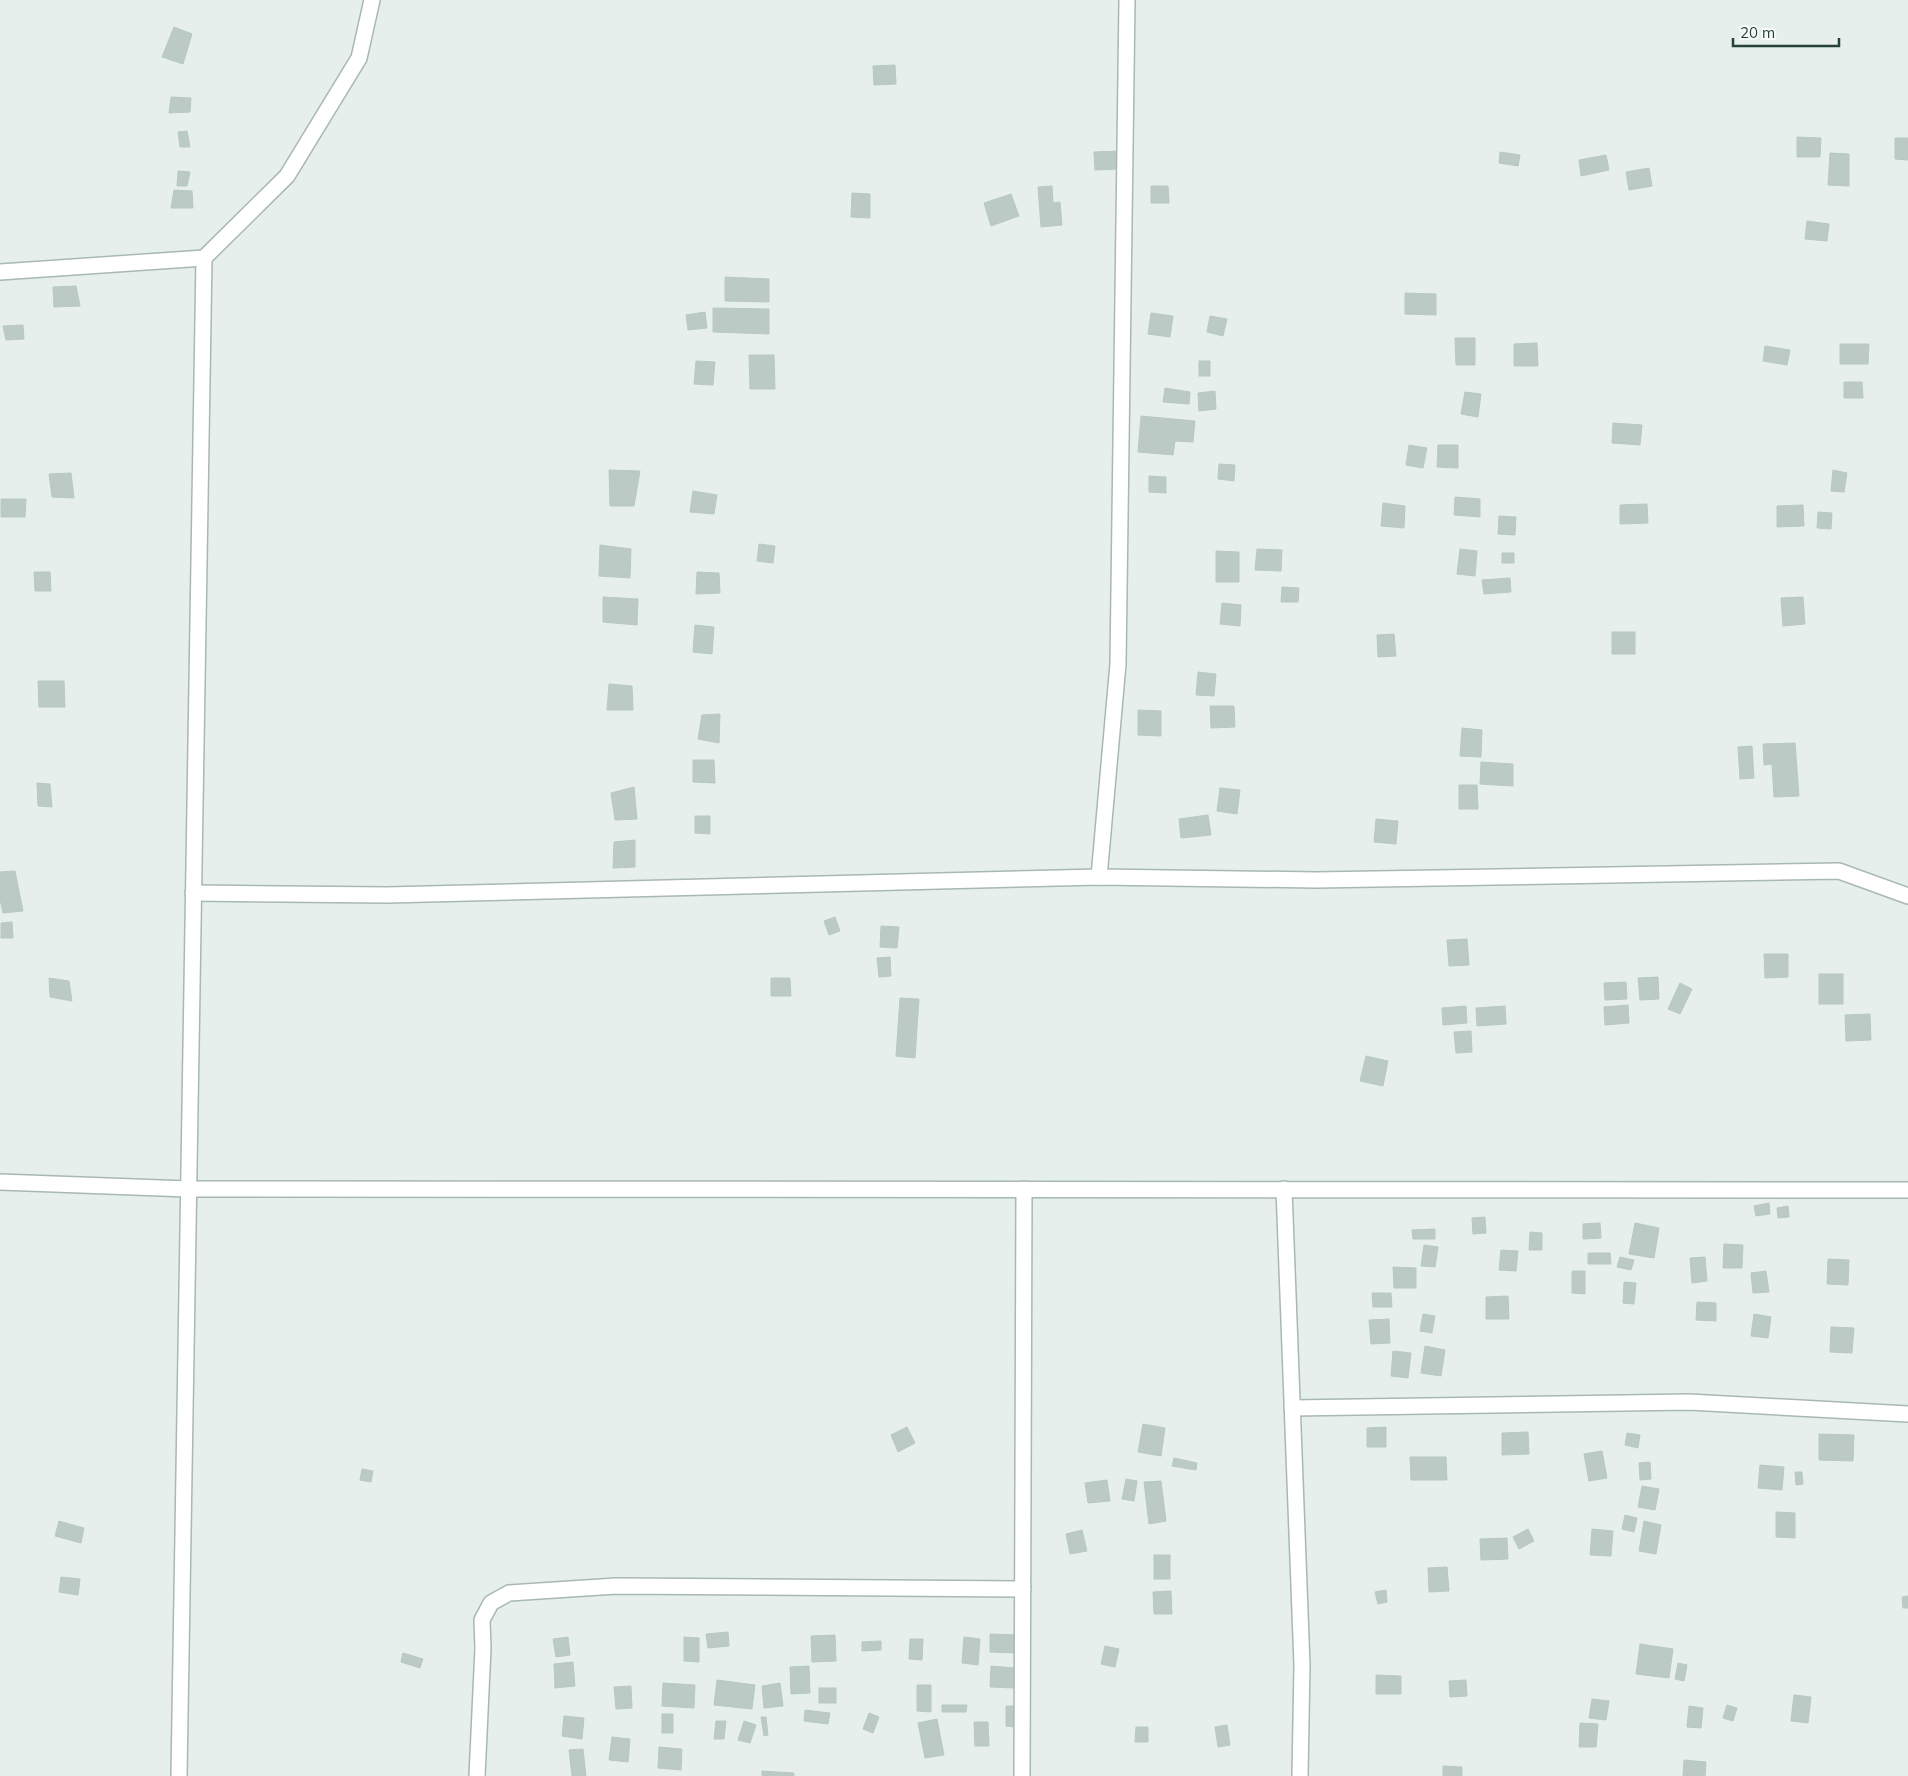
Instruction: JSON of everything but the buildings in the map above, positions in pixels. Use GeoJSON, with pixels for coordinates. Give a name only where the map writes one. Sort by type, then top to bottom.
{"type":"FeatureCollection","features":[{"type":"Feature","properties":{"kind":"street"},"geometry":{"type":"LineString","coordinates":[[0,272],[204,258],[288,176],[359,58],[372,0]]}},
{"type":"Feature","properties":{"kind":"street"},"geometry":{"type":"LineString","coordinates":[[1099,877],[1118,664],[1127,0]]}},
{"type":"Feature","properties":{"kind":"street"},"geometry":{"type":"LineString","coordinates":[[178,1776],[204,258]]}},
{"type":"Feature","properties":{"kind":"street"},"geometry":{"type":"LineString","coordinates":[[193,893],[387,895],[1099,877],[1316,880],[1839,871],[1908,896]]}},
{"type":"Feature","properties":{"kind":"street"},"geometry":{"type":"LineString","coordinates":[[0,1182],[188,1189],[1908,1190]]}},
{"type":"Feature","properties":{"kind":"street"},"geometry":{"type":"LineString","coordinates":[[1022,1776],[1024,1189]]}},
{"type":"Feature","properties":{"kind":"street"},"geometry":{"type":"LineString","coordinates":[[1284,1189],[1302,1664],[1300,1776]]}},
{"type":"Feature","properties":{"kind":"street"},"geometry":{"type":"LineString","coordinates":[[1292,1408],[1689,1402],[1908,1414]]}},
{"type":"Feature","properties":{"kind":"street"},"geometry":{"type":"LineString","coordinates":[[477,1776],[483,1648],[482,1620],[491,1603],[509,1593],[616,1586],[1023,1589]]}}]}
